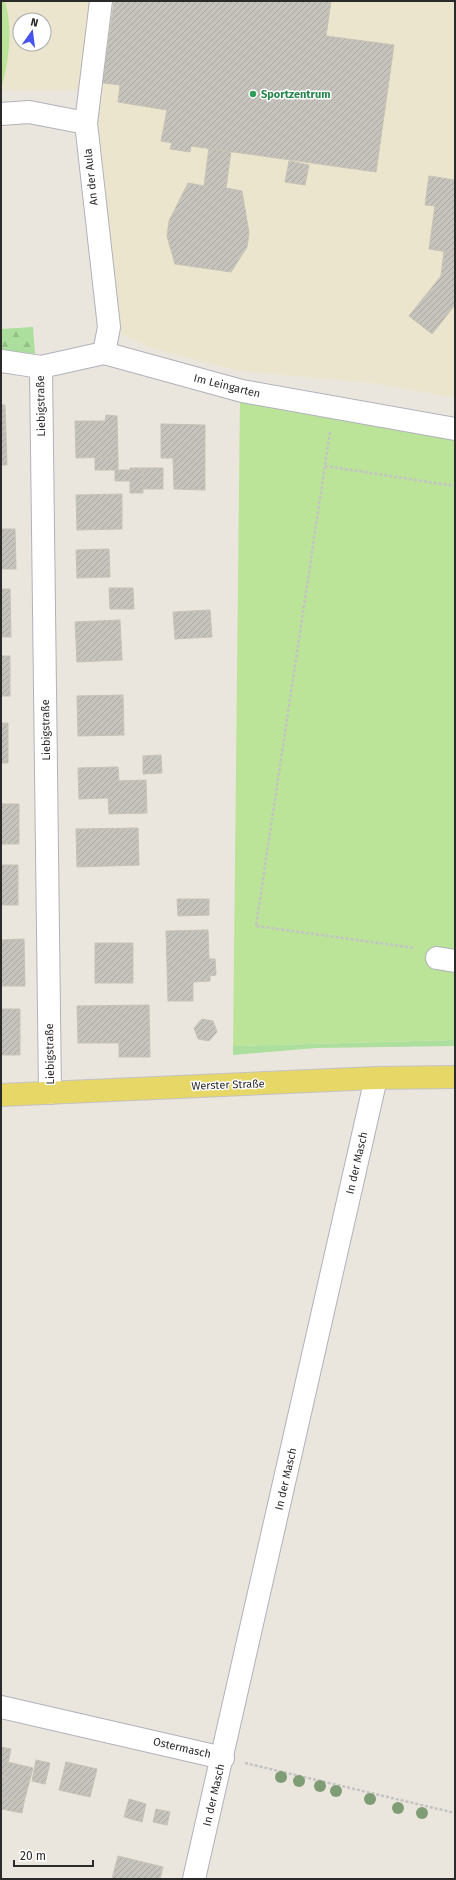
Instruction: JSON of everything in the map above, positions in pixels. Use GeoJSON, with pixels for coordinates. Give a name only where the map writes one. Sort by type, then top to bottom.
{"type":"FeatureCollection","features":[{"type":"Feature","properties":{"kind":"main road","name":"Werster Straße"},"geometry":{"type":"LineString","coordinates":[[1,1095],[376,1078],[455,1077]]}},
{"type":"Feature","properties":{"kind":"street","name":"An der Aula"},"geometry":{"type":"LineString","coordinates":[[100,1],[86,123],[109,327],[104,353]]}},
{"type":"Feature","properties":{"kind":"street"},"geometry":{"type":"LineString","coordinates":[[1,114],[29,112],[86,123]]}},
{"type":"Feature","properties":{"kind":"street","name":"Im Leingarten"},"geometry":{"type":"LineString","coordinates":[[1,361],[41,367],[104,353],[242,391],[455,429]]}},
{"type":"Feature","properties":{"kind":"street","name":"Liebigstraße"},"geometry":{"type":"LineString","coordinates":[[41,367],[50,1092]]}},
{"type":"Feature","properties":{"kind":"street","name":"In der Masch"},"geometry":{"type":"LineString","coordinates":[[194,1879],[223,1758],[376,1078]]}},
{"type":"Feature","properties":{"kind":"street","name":"Ostermasch"},"geometry":{"type":"LineString","coordinates":[[1,1707],[223,1758]]}},
{"type":"Feature","properties":{"kind":"path"},"geometry":{"type":"LineString","coordinates":[[334,407],[256,926],[417,948]]}},
{"type":"Feature","properties":{"kind":"path"},"geometry":{"type":"LineString","coordinates":[[325,466],[455,486]]}},
{"type":"Feature","properties":{"kind":"path","name":"Ostermasch"},"geometry":{"type":"LineString","coordinates":[[223,1758],[455,1813]]}},
{"type":"Feature","properties":{"kind":"shaded area"},"geometry":{"type":"Polygon","coordinates":[[[5,1],[455,1],[455,398],[373,383],[239,371],[151,348],[98,323],[76,133],[78,90],[1,90],[5,74],[5,1]]]}},
{"type":"Feature","properties":{"kind":"green space"},"geometry":{"type":"Polygon","coordinates":[[[1,1],[5,1],[9,23],[9,45],[1,89],[1,1]]]}},
{"type":"Feature","properties":{"kind":"green space"},"geometry":{"type":"Polygon","coordinates":[[[33,327],[35,354],[1,351],[1,329],[33,327]]]}},
{"type":"Feature","properties":{"kind":"green space"},"geometry":{"type":"Polygon","coordinates":[[[240,396],[455,435],[455,1040],[233,1046],[240,396]]]}},
{"type":"Feature","properties":{"kind":"green space"},"geometry":{"type":"Polygon","coordinates":[[[455,1040],[455,1046],[316,1048],[233,1055],[233,1046],[455,1040]]]}},
{"type":"Feature","properties":{"kind":"building","name":"Sportzentrum"},"geometry":{"type":"Polygon","coordinates":[[[114,1],[331,1],[326,36],[394,45],[376,172],[191,146],[190,152],[170,149],[172,143],[161,141],[167,110],[118,102],[120,85],[103,83],[114,1]]]}},
{"type":"Feature","properties":{"kind":"building"},"geometry":{"type":"Polygon","coordinates":[[[209,148],[231,151],[226,188],[242,191],[249,233],[247,247],[231,272],[175,264],[167,236],[169,221],[188,183],[204,186],[209,148]]]}},
{"type":"Feature","properties":{"kind":"building"},"geometry":{"type":"Polygon","coordinates":[[[289,161],[309,165],[305,185],[285,182],[289,161]]]}},
{"type":"Feature","properties":{"kind":"building"},"geometry":{"type":"Polygon","coordinates":[[[429,176],[455,180],[455,253],[429,249],[435,206],[425,205],[429,176]]]}},
{"type":"Feature","properties":{"kind":"building"},"geometry":{"type":"Polygon","coordinates":[[[444,251],[455,253],[455,305],[432,334],[409,316],[441,276],[444,251]]]}},
{"type":"Feature","properties":{"kind":"building"},"geometry":{"type":"Polygon","coordinates":[[[1,405],[5,405],[7,465],[1,465],[1,405]]]}},
{"type":"Feature","properties":{"kind":"building"},"geometry":{"type":"Polygon","coordinates":[[[106,415],[117,416],[118,457],[76,458],[75,421],[105,421],[106,415]]]}},
{"type":"Feature","properties":{"kind":"building"},"geometry":{"type":"Polygon","coordinates":[[[161,424],[205,425],[205,490],[174,489],[173,458],[161,458],[161,424]]]}},
{"type":"Feature","properties":{"kind":"building"},"geometry":{"type":"Polygon","coordinates":[[[118,457],[118,470],[95,470],[95,458],[118,457]]]}},
{"type":"Feature","properties":{"kind":"building"},"geometry":{"type":"Polygon","coordinates":[[[130,468],[143,468],[143,493],[130,493],[130,468]]]}},
{"type":"Feature","properties":{"kind":"building"},"geometry":{"type":"Polygon","coordinates":[[[143,468],[163,468],[163,489],[143,489],[143,468]]]}},
{"type":"Feature","properties":{"kind":"building"},"geometry":{"type":"Polygon","coordinates":[[[115,470],[130,470],[130,481],[115,481],[115,470]]]}},
{"type":"Feature","properties":{"kind":"building"},"geometry":{"type":"Polygon","coordinates":[[[122,494],[122,529],[77,530],[76,495],[122,494]]]}},
{"type":"Feature","properties":{"kind":"building"},"geometry":{"type":"Polygon","coordinates":[[[1,529],[15,529],[16,569],[1,569],[1,529]]]}},
{"type":"Feature","properties":{"kind":"building"},"geometry":{"type":"Polygon","coordinates":[[[109,549],[110,577],[77,578],[76,550],[109,549]]]}},
{"type":"Feature","properties":{"kind":"building"},"geometry":{"type":"Polygon","coordinates":[[[109,588],[133,588],[134,609],[110,609],[109,588]]]}},
{"type":"Feature","properties":{"kind":"building"},"geometry":{"type":"Polygon","coordinates":[[[1,589],[10,589],[11,637],[1,637],[1,589]]]}},
{"type":"Feature","properties":{"kind":"building"},"geometry":{"type":"Polygon","coordinates":[[[210,610],[212,637],[175,639],[173,612],[210,610]]]}},
{"type":"Feature","properties":{"kind":"building"},"geometry":{"type":"Polygon","coordinates":[[[120,620],[122,660],[77,662],[75,622],[120,620]]]}},
{"type":"Feature","properties":{"kind":"building"},"geometry":{"type":"Polygon","coordinates":[[[1,656],[10,656],[10,696],[1,696],[1,656]]]}},
{"type":"Feature","properties":{"kind":"building"},"geometry":{"type":"Polygon","coordinates":[[[123,695],[124,735],[78,736],[77,696],[123,695]]]}},
{"type":"Feature","properties":{"kind":"building"},"geometry":{"type":"Polygon","coordinates":[[[1,723],[8,723],[8,763],[1,763],[1,723]]]}},
{"type":"Feature","properties":{"kind":"building"},"geometry":{"type":"Polygon","coordinates":[[[161,755],[162,773],[143,774],[143,756],[161,755]]]}},
{"type":"Feature","properties":{"kind":"building"},"geometry":{"type":"Polygon","coordinates":[[[118,767],[119,781],[146,780],[147,813],[109,814],[108,798],[79,799],[78,768],[118,767]]]}},
{"type":"Feature","properties":{"kind":"building"},"geometry":{"type":"Polygon","coordinates":[[[1,804],[19,804],[19,844],[1,844],[1,804]]]}},
{"type":"Feature","properties":{"kind":"building"},"geometry":{"type":"Polygon","coordinates":[[[138,828],[139,865],[77,867],[76,829],[138,828]]]}},
{"type":"Feature","properties":{"kind":"building"},"geometry":{"type":"Polygon","coordinates":[[[1,865],[18,865],[18,905],[1,905],[1,865]]]}},
{"type":"Feature","properties":{"kind":"building"},"geometry":{"type":"Polygon","coordinates":[[[177,899],[209,899],[209,915],[178,916],[177,899]]]}},
{"type":"Feature","properties":{"kind":"building"},"geometry":{"type":"Polygon","coordinates":[[[208,930],[209,959],[215,959],[216,975],[210,976],[210,981],[193,982],[193,1001],[168,1001],[166,931],[208,930]]]}},
{"type":"Feature","properties":{"kind":"building"},"geometry":{"type":"Polygon","coordinates":[[[24,939],[25,986],[1,986],[1,940],[24,939]]]}},
{"type":"Feature","properties":{"kind":"building"},"geometry":{"type":"Polygon","coordinates":[[[95,943],[133,943],[133,983],[95,983],[95,943]]]}},
{"type":"Feature","properties":{"kind":"building"},"geometry":{"type":"Polygon","coordinates":[[[149,1005],[150,1057],[119,1057],[119,1043],[78,1043],[77,1006],[149,1005]]]}},
{"type":"Feature","properties":{"kind":"building"},"geometry":{"type":"Polygon","coordinates":[[[1,1009],[20,1009],[20,1055],[1,1055],[1,1009]]]}},
{"type":"Feature","properties":{"kind":"building"},"geometry":{"type":"Polygon","coordinates":[[[202,1019],[213,1021],[217,1032],[209,1041],[198,1039],[194,1028],[202,1019]]]}},
{"type":"Feature","properties":{"kind":"building"},"geometry":{"type":"Polygon","coordinates":[[[1,1747],[11,1749],[4,1781],[1,1781],[1,1747]]]}},
{"type":"Feature","properties":{"kind":"building"},"geometry":{"type":"Polygon","coordinates":[[[36,1760],[50,1763],[45,1784],[32,1781],[36,1760]]]}},
{"type":"Feature","properties":{"kind":"building"},"geometry":{"type":"Polygon","coordinates":[[[8,1762],[33,1768],[24,1802],[1,1797],[1,1785],[2,1781],[4,1781],[8,1762]]]}},
{"type":"Feature","properties":{"kind":"building"},"geometry":{"type":"Polygon","coordinates":[[[66,1762],[97,1769],[90,1797],[59,1790],[66,1762]]]}},
{"type":"Feature","properties":{"kind":"building"},"geometry":{"type":"Polygon","coordinates":[[[1,1797],[24,1802],[22,1813],[1,1809],[1,1797]]]}},
{"type":"Feature","properties":{"kind":"building"},"geometry":{"type":"Polygon","coordinates":[[[129,1799],[146,1804],[142,1822],[124,1817],[129,1799]]]}},
{"type":"Feature","properties":{"kind":"building"},"geometry":{"type":"Polygon","coordinates":[[[156,1809],[170,1812],[167,1825],[153,1822],[156,1809]]]}},
{"type":"Feature","properties":{"kind":"building"},"geometry":{"type":"Polygon","coordinates":[[[118,1856],[163,1867],[160,1879],[112,1879],[118,1856]]]}},
{"type":"Feature","properties":{"kind":"place","name":"Sportzentrum"},"geometry":{"type":"Point","coordinates":[253,94]}}]}
